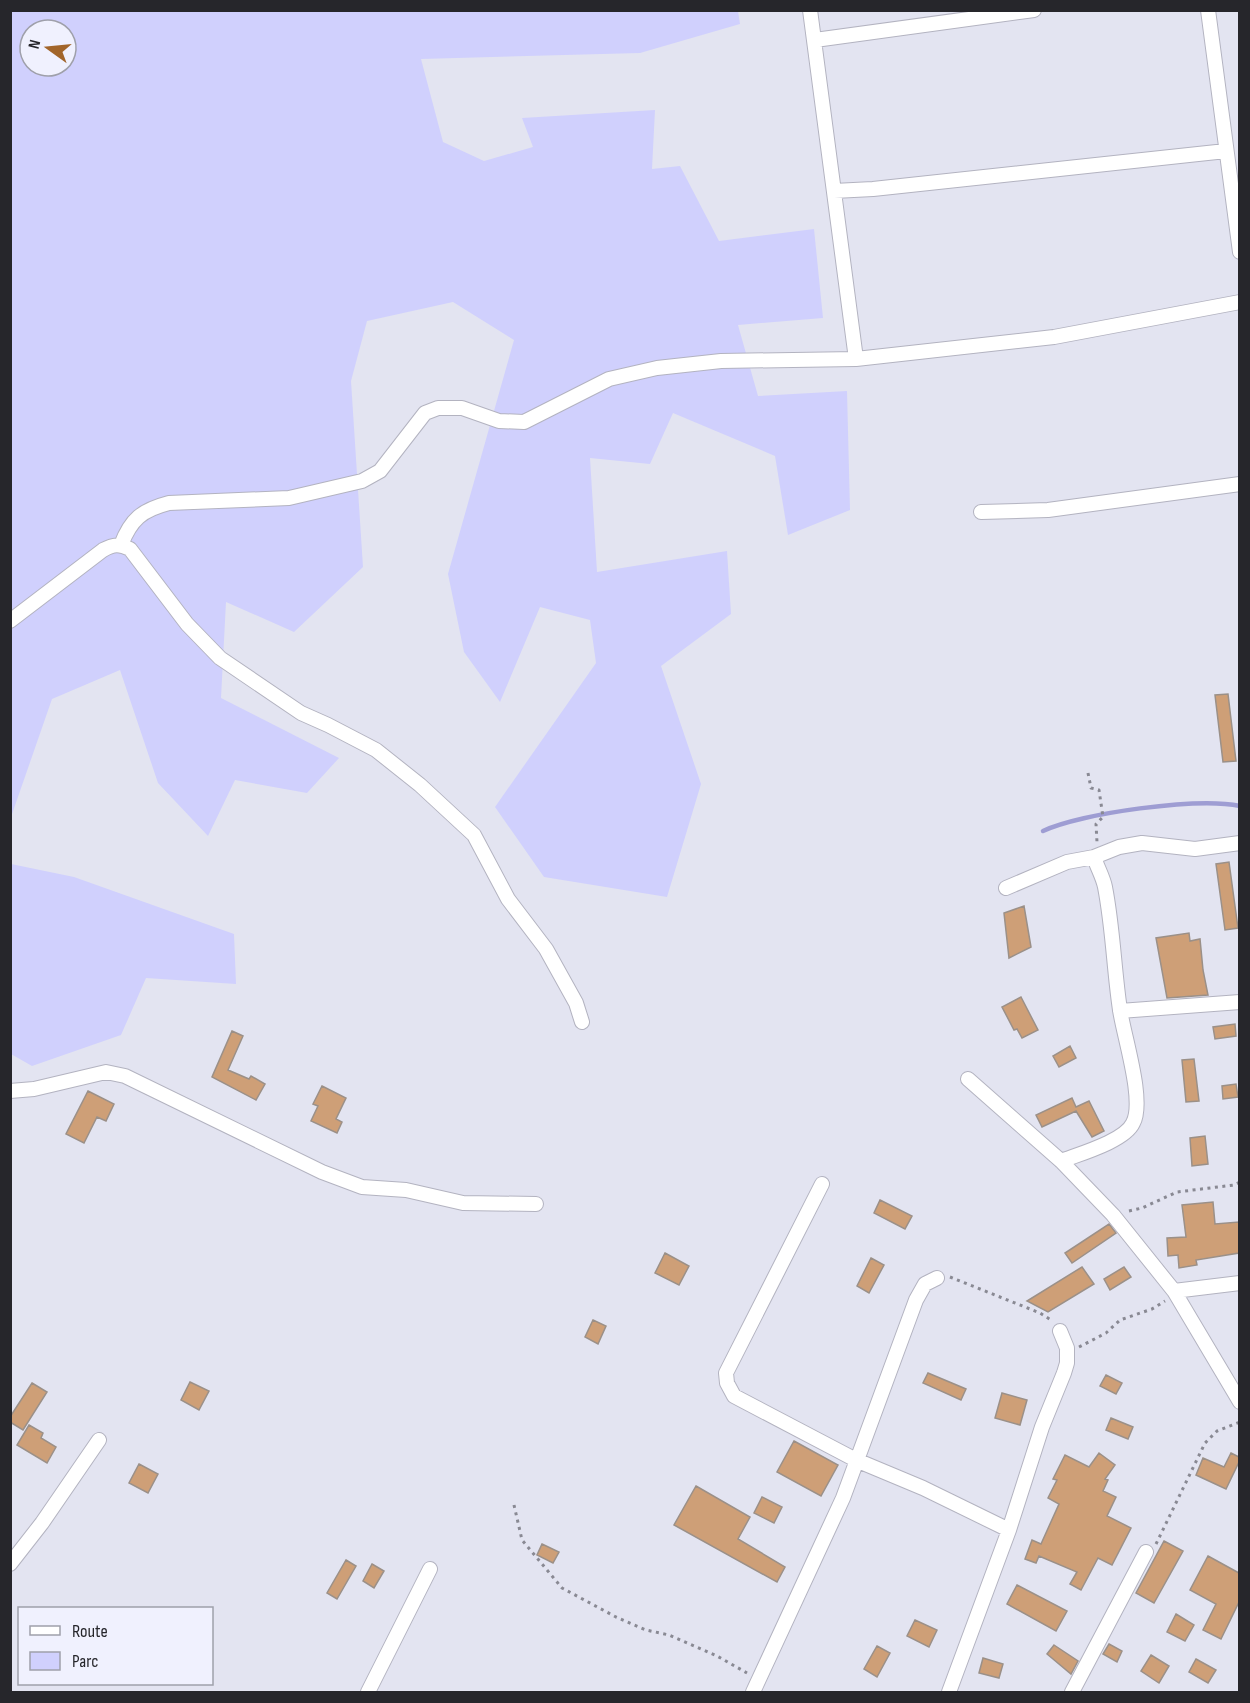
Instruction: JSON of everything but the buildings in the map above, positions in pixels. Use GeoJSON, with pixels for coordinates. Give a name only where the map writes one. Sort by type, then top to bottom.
{"type":"FeatureCollection","features":[{"type":"Feature","properties":{"kind":"street"},"geometry":{"type":"LineString","coordinates":[[810,10],[856,359]]}},
{"type":"Feature","properties":{"kind":"street"},"geometry":{"type":"LineString","coordinates":[[815,40],[1034,10]]}},
{"type":"Feature","properties":{"kind":"street"},"geometry":{"type":"LineString","coordinates":[[1208,10],[1239,252]]}},
{"type":"Feature","properties":{"kind":"street"},"geometry":{"type":"LineString","coordinates":[[834,191],[873,189],[1226,151]]}},
{"type":"Feature","properties":{"kind":"street"},"geometry":{"type":"LineString","coordinates":[[120,545],[138,517],[149,508],[169,503],[289,498],[362,481],[380,471],[425,412],[438,408],[462,408],[499,421],[524,422],[609,380],[657,368],[721,361],[856,359],[1054,337],[1239,302]]}},
{"type":"Feature","properties":{"kind":"street"},"geometry":{"type":"LineString","coordinates":[[981,512],[1048,510],[1239,484]]}},
{"type":"Feature","properties":{"kind":"street"},"geometry":{"type":"LineString","coordinates":[[10,621],[112,544],[130,549],[187,624],[220,658],[301,713],[376,750],[420,785],[474,835],[508,899],[546,950],[576,1003],[582,1022]]}},
{"type":"Feature","properties":{"kind":"street"},"geometry":{"type":"LineString","coordinates":[[1006,888],[1067,862],[1094,857],[1119,847],[1142,843],[1195,849],[1239,843]]}},
{"type":"Feature","properties":{"kind":"street"},"geometry":{"type":"LineString","coordinates":[[1061,1161],[1110,1142],[1133,1125],[1137,1113],[1135,1083],[1120,1011],[1105,884],[1094,857]]}},
{"type":"Feature","properties":{"kind":"street"},"geometry":{"type":"LineString","coordinates":[[1120,1011],[1239,1002]]}},
{"type":"Feature","properties":{"kind":"street"},"geometry":{"type":"LineString","coordinates":[[10,1091],[34,1089],[106,1072],[125,1076],[322,1172],[362,1187],[406,1191],[463,1203],[536,1204]]}},
{"type":"Feature","properties":{"kind":"street"},"geometry":{"type":"LineString","coordinates":[[968,1079],[1061,1161],[1113,1215],[1174,1291],[1239,1402]]}},
{"type":"Feature","properties":{"kind":"street"},"geometry":{"type":"LineString","coordinates":[[822,1184],[726,1373],[727,1383],[734,1396],[856,1460],[923,1488],[1009,1530]]}},
{"type":"Feature","properties":{"kind":"street"},"geometry":{"type":"LineString","coordinates":[[756,1686],[838,1510],[916,1300],[925,1284],[937,1278]]}},
{"type":"Feature","properties":{"kind":"street"},"geometry":{"type":"LineString","coordinates":[[1174,1291],[1239,1283]]}},
{"type":"Feature","properties":{"kind":"street"},"geometry":{"type":"LineString","coordinates":[[954,1690],[1042,1427],[1066,1363],[1067,1348],[1060,1331]]}},
{"type":"Feature","properties":{"kind":"street"},"geometry":{"type":"LineString","coordinates":[[10,1564],[42,1523],[99,1440]]}},
{"type":"Feature","properties":{"kind":"street"},"geometry":{"type":"LineString","coordinates":[[1072,1692],[1146,1552]]}},
{"type":"Feature","properties":{"kind":"street"},"geometry":{"type":"LineString","coordinates":[[368,1692],[430,1569]]}},
{"type":"Feature","properties":{"kind":"path"},"geometry":{"type":"LineString","coordinates":[[1088,773],[1091,788],[1099,790],[1103,817],[1096,824],[1097,842],[1094,857]]}},
{"type":"Feature","properties":{"kind":"path"},"geometry":{"type":"LineString","coordinates":[[1113,1215],[1142,1208],[1177,1192],[1234,1185],[1239,1182]]}},
{"type":"Feature","properties":{"kind":"path"},"geometry":{"type":"LineString","coordinates":[[937,1278],[950,1277],[1040,1313],[1053,1321],[1060,1331]]}},
{"type":"Feature","properties":{"kind":"path"},"geometry":{"type":"LineString","coordinates":[[1066,1363],[1080,1346],[1106,1332],[1120,1320],[1152,1309],[1174,1291]]}},
{"type":"Feature","properties":{"kind":"path"},"geometry":{"type":"LineString","coordinates":[[1146,1552],[1156,1544],[1205,1443],[1216,1431],[1239,1422]]}},
{"type":"Feature","properties":{"kind":"path"},"geometry":{"type":"LineString","coordinates":[[514,1505],[522,1540],[562,1588],[646,1630],[669,1635],[717,1656],[756,1686]]}},
{"type":"Feature","properties":{"kind":"green space"},"geometry":{"type":"Polygon","coordinates":[[[11,11],[738,11],[740,24],[640,53],[421,59],[443,142],[484,161],[533,147],[522,118],[655,110],[652,169],[680,166],[719,241],[814,229],[823,318],[738,325],[758,396],[847,391],[850,510],[788,535],[775,456],[673,413],[650,464],[590,458],[597,572],[727,551],[731,614],[661,666],[701,784],[667,897],[544,877],[495,807],[596,663],[590,620],[540,607],[500,702],[464,652],[448,574],[514,340],[453,302],[367,321],[351,381],[363,567],[294,632],[226,602],[221,698],[339,758],[307,793],[235,780],[208,836],[158,783],[120,670],[52,699],[11,817],[11,11]]]}},
{"type":"Feature","properties":{"kind":"green space"},"geometry":{"type":"Polygon","coordinates":[[[11,864],[74,877],[234,934],[236,984],[146,978],[121,1035],[32,1066],[11,1054],[11,864]]]}},
{"type":"Feature","properties":{"kind":"waterway"},"geometry":{"type":"LineString","coordinates":[[1043,831],[1084,818],[1140,808],[1197,804],[1240,806]]}}]}
